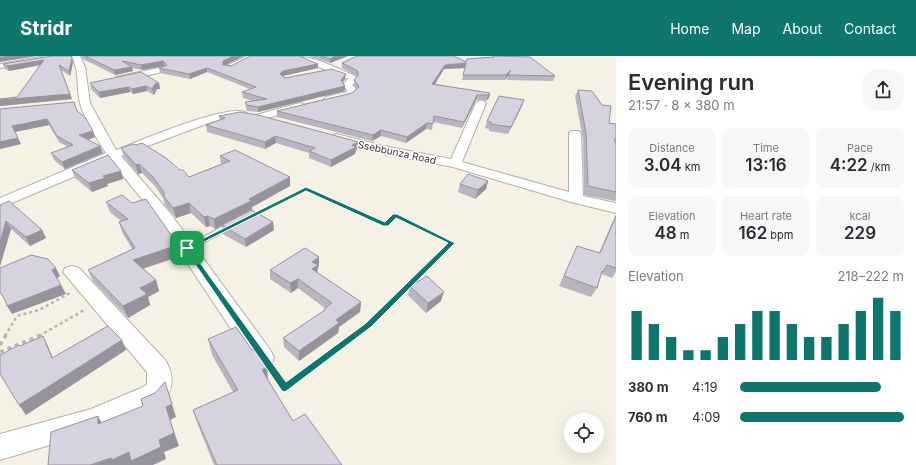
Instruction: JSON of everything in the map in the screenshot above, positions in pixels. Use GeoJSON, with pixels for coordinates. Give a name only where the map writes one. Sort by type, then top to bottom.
{"type":"FeatureCollection","features":[{"type":"Feature","properties":{"kind":"street"},"geometry":{"type":"LineString","coordinates":[[0,66],[60,56]]}},
{"type":"Feature","properties":{"kind":"street"},"geometry":{"type":"LineString","coordinates":[[76,56],[86,86],[81,104],[113,155],[164,216],[263,358]]}},
{"type":"Feature","properties":{"kind":"street"},"geometry":{"type":"LineString","coordinates":[[228,67],[253,56]]}},
{"type":"Feature","properties":{"kind":"street"},"geometry":{"type":"LineString","coordinates":[[260,117],[348,95],[352,92],[347,85],[354,79],[332,68],[296,56]]}},
{"type":"Feature","properties":{"kind":"street"},"geometry":{"type":"LineString","coordinates":[[318,72],[342,63]]}},
{"type":"Feature","properties":{"kind":"street"},"geometry":{"type":"LineString","coordinates":[[112,81],[164,69]]}},
{"type":"Feature","properties":{"kind":"street"},"geometry":{"type":"LineString","coordinates":[[455,164],[481,103]]}},
{"type":"Feature","properties":{"kind":"street"},"geometry":{"type":"LineString","coordinates":[[0,203],[113,155],[211,118],[241,114],[260,117],[284,124]]}},
{"type":"Feature","properties":{"kind":"street"},"geometry":{"type":"LineString","coordinates":[[575,133],[576,199]]}},
{"type":"Feature","properties":{"kind":"street","name":"Ssebbunza Road"},"geometry":{"type":"LineString","coordinates":[[326,135],[389,151],[455,164],[576,199],[616,208]]}},
{"type":"Feature","properties":{"kind":"street"},"geometry":{"type":"LineString","coordinates":[[0,447],[93,420],[150,396],[158,390],[160,378],[158,368],[72,282]]}},
{"type":"Feature","properties":{"kind":"lane"},"geometry":{"type":"LineString","coordinates":[[187,248],[252,215]]}},
{"type":"Feature","properties":{"kind":"path"},"geometry":{"type":"LineString","coordinates":[[252,215],[306,189],[386,225],[395,215],[452,243],[368,325],[285,388],[263,358]]}},
{"type":"Feature","properties":{"kind":"path"},"geometry":{"type":"LineString","coordinates":[[0,345],[17,316],[39,310],[72,282],[77,297]]}},
{"type":"Feature","properties":{"kind":"path"},"geometry":{"type":"LineString","coordinates":[[0,352],[41,335],[87,309],[82,303]]}},
{"type":"Feature","properties":{"kind":"building"},"geometry":{"type":"Polygon","coordinates":[[[52,56],[71,56],[72,58],[69,71],[59,65],[70,94],[0,100],[17,97],[44,60],[7,66],[3,64],[52,56]]]}},
{"type":"Feature","properties":{"kind":"building"},"geometry":{"type":"Polygon","coordinates":[[[85,56],[234,56],[223,61],[223,65],[231,66],[250,56],[299,56],[318,64],[283,71],[280,74],[285,78],[332,69],[346,74],[341,80],[345,86],[258,107],[247,105],[245,102],[267,99],[242,92],[256,87],[207,68],[189,74],[159,68],[167,65],[163,61],[141,65],[122,61],[132,67],[114,70],[85,56]]]}},
{"type":"Feature","properties":{"kind":"building"},"geometry":{"type":"Polygon","coordinates":[[[321,56],[337,56],[330,59],[321,56]]]}},
{"type":"Feature","properties":{"kind":"building"},"geometry":{"type":"Polygon","coordinates":[[[357,56],[454,56],[466,62],[467,59],[494,57],[493,56],[530,57],[555,76],[508,75],[511,70],[506,75],[463,75],[466,63],[445,65],[432,84],[490,93],[488,95],[477,95],[464,122],[434,116],[433,124],[427,123],[407,137],[381,130],[373,135],[277,111],[352,93],[359,87],[354,80],[358,75],[358,71],[342,63],[357,56]]]}},
{"type":"Feature","properties":{"kind":"building"},"geometry":{"type":"Polygon","coordinates":[[[141,72],[159,83],[155,84],[152,89],[146,86],[132,89],[129,87],[99,92],[90,83],[141,72]]]}},
{"type":"Feature","properties":{"kind":"building"},"geometry":{"type":"Polygon","coordinates":[[[578,90],[592,91],[602,105],[611,106],[609,123],[616,124],[616,139],[614,139],[616,144],[616,192],[588,186],[586,133],[578,90]]]}},
{"type":"Feature","properties":{"kind":"building"},"geometry":{"type":"Polygon","coordinates":[[[499,96],[524,100],[511,127],[491,124],[491,122],[487,121],[499,96]]]}},
{"type":"Feature","properties":{"kind":"building"},"geometry":{"type":"Polygon","coordinates":[[[74,102],[77,111],[85,117],[93,131],[79,135],[100,146],[62,162],[51,153],[73,145],[57,136],[47,119],[12,126],[18,138],[0,142],[0,109],[74,102]]]}},
{"type":"Feature","properties":{"kind":"building"},"geometry":{"type":"Polygon","coordinates":[[[240,112],[258,115],[359,142],[352,145],[356,147],[331,160],[309,151],[315,148],[275,136],[265,142],[206,125],[225,118],[219,116],[240,112]]]}},
{"type":"Feature","properties":{"kind":"building"},"geometry":{"type":"Polygon","coordinates":[[[142,143],[166,158],[180,170],[183,170],[189,177],[230,161],[220,156],[235,150],[290,177],[249,199],[251,201],[214,219],[208,216],[204,217],[189,203],[173,208],[163,195],[165,194],[153,177],[139,164],[136,165],[121,148],[142,143]]]}},
{"type":"Feature","properties":{"kind":"building"},"geometry":{"type":"Polygon","coordinates":[[[108,155],[121,171],[103,176],[105,178],[89,183],[72,170],[108,155]]]}},
{"type":"Feature","properties":{"kind":"building"},"geometry":{"type":"Polygon","coordinates":[[[468,174],[488,181],[478,190],[460,184],[468,174]]]}},
{"type":"Feature","properties":{"kind":"building"},"geometry":{"type":"Polygon","coordinates":[[[122,195],[132,203],[146,199],[178,245],[133,260],[156,280],[140,288],[147,294],[123,306],[88,270],[135,248],[119,222],[128,219],[106,202],[122,195]]]}},
{"type":"Feature","properties":{"kind":"building"},"geometry":{"type":"Polygon","coordinates":[[[9,201],[42,230],[26,237],[6,221],[0,242],[0,205],[9,201]]]}},
{"type":"Feature","properties":{"kind":"building"},"geometry":{"type":"Polygon","coordinates":[[[251,210],[273,222],[245,239],[222,225],[251,210]]]}},
{"type":"Feature","properties":{"kind":"building"},"geometry":{"type":"Polygon","coordinates":[[[616,216],[616,268],[607,265],[603,272],[602,271],[597,288],[564,276],[577,246],[600,253],[616,216]]]}},
{"type":"Feature","properties":{"kind":"building"},"geometry":{"type":"Polygon","coordinates":[[[305,248],[319,257],[312,262],[318,265],[312,269],[361,302],[336,320],[339,323],[299,351],[283,338],[325,310],[324,309],[332,303],[298,279],[290,283],[270,270],[305,248]]]}},
{"type":"Feature","properties":{"kind":"building"},"geometry":{"type":"Polygon","coordinates":[[[31,255],[48,259],[56,268],[52,270],[61,285],[7,306],[0,292],[0,268],[31,255]]]}},
{"type":"Feature","properties":{"kind":"building"},"geometry":{"type":"Polygon","coordinates":[[[427,276],[444,292],[428,303],[410,286],[427,276]]]}},
{"type":"Feature","properties":{"kind":"building"},"geometry":{"type":"Polygon","coordinates":[[[108,326],[122,340],[19,405],[0,374],[0,355],[19,345],[20,346],[43,336],[52,358],[108,326]]]}},
{"type":"Feature","properties":{"kind":"building"},"geometry":{"type":"Polygon","coordinates":[[[236,327],[252,350],[256,351],[267,367],[262,370],[293,421],[305,414],[342,465],[217,465],[193,410],[238,390],[208,339],[236,327]]]}},
{"type":"Feature","properties":{"kind":"building"},"geometry":{"type":"Polygon","coordinates":[[[165,382],[172,404],[166,407],[174,433],[159,440],[161,447],[131,461],[129,452],[112,460],[111,458],[90,465],[48,465],[51,432],[98,416],[98,424],[143,406],[141,399],[155,393],[165,382]]]}},
{"type":"Feature","properties":{"kind":"route"},"geometry":{"type":"LineString","coordinates":[[306,189],[386,225],[395,215],[452,243],[368,325],[285,388],[187,248],[306,189]]}}]}
